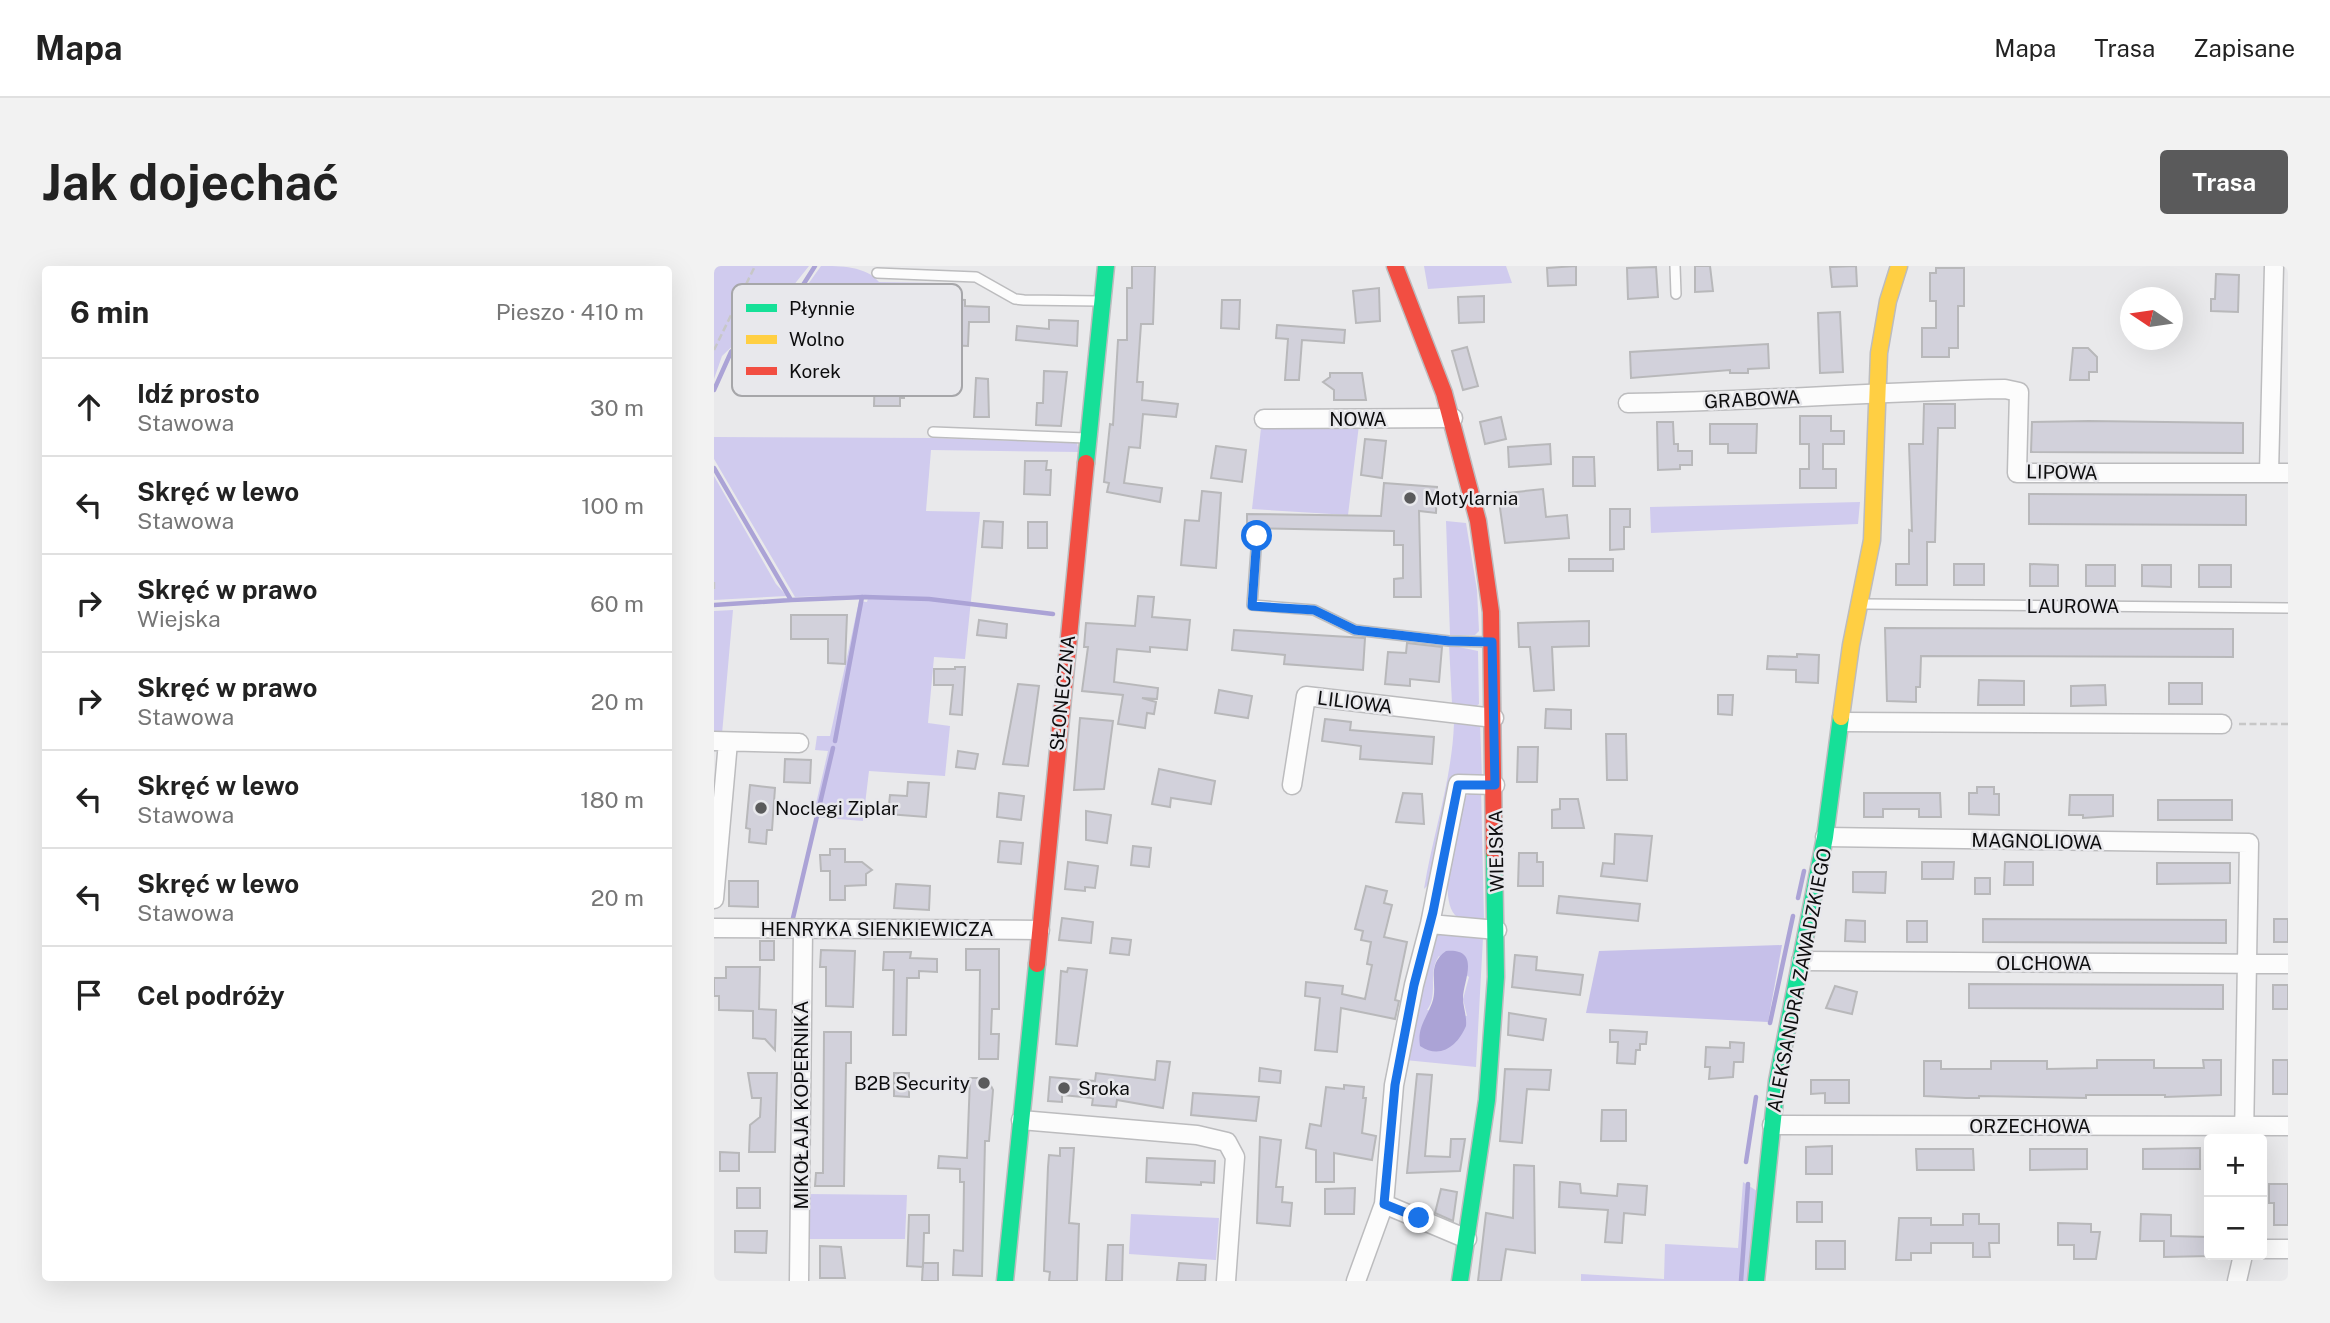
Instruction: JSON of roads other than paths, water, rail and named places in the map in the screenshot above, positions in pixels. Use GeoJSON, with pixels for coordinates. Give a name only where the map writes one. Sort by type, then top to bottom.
{"type":"FeatureCollection","features":[{"type":"Feature","properties":{"kind":"street","name":"SŁONECZNA"},"geometry":{"type":"LineString","coordinates":[[1005,1281],[1106,266]]}},
{"type":"Feature","properties":{"kind":"street","name":"WIEJSKA"},"geometry":{"type":"LineString","coordinates":[[1395,266],[1453,418],[1469,469],[1487,560],[1492,642],[1497,930],[1487,1100],[1460,1281]]}},
{"type":"Feature","properties":{"kind":"street","name":"ALEKSANDRA ZAWADZKIEGO"},"geometry":{"type":"LineString","coordinates":[[1756,1281],[1772,1125],[1785,1035],[1825,837],[1857,604],[1872,540],[1876,391],[1888,301],[1899,266]]}},
{"type":"Feature","properties":{"kind":"street"},"geometry":{"type":"LineString","coordinates":[[2269,473],[2274,266]]}},
{"type":"Feature","properties":{"kind":"street","name":"LIPOWA"},"geometry":{"type":"LineString","coordinates":[[1876,391],[2005,389],[2019,392],[2017,473],[2288,473]]}},
{"type":"Feature","properties":{"kind":"street","name":"GRABOWA"},"geometry":{"type":"LineString","coordinates":[[1628,403],[1719,402],[1876,391]]}},
{"type":"Feature","properties":{"kind":"street","name":"NOWA"},"geometry":{"type":"LineString","coordinates":[[1264,419],[1453,418]]}},
{"type":"Feature","properties":{"kind":"street","name":"LILIOWA"},"geometry":{"type":"LineString","coordinates":[[1292,785],[1306,696],[1494,718]]}},
{"type":"Feature","properties":{"kind":"street"},"geometry":{"type":"LineString","coordinates":[[1842,722],[2221,724]]}},
{"type":"Feature","properties":{"kind":"street"},"geometry":{"type":"LineString","coordinates":[[714,900],[721,742],[800,743]]}},
{"type":"Feature","properties":{"kind":"street"},"geometry":{"type":"LineString","coordinates":[[1356,1281],[1384,1204],[1395,1085],[1458,785],[1495,785]]}},
{"type":"Feature","properties":{"kind":"street","name":"MAGNOLIOWA"},"geometry":{"type":"LineString","coordinates":[[1825,837],[2249,843],[2248,964]]}},
{"type":"Feature","properties":{"kind":"street"},"geometry":{"type":"LineString","coordinates":[[1430,925],[1497,930]]}},
{"type":"Feature","properties":{"kind":"street","name":"HENRYKA SIENKIEWICZA"},"geometry":{"type":"LineString","coordinates":[[714,928],[1040,930]]}},
{"type":"Feature","properties":{"kind":"street","name":"MIKOŁAJA KOPERNIKA"},"geometry":{"type":"LineString","coordinates":[[799,1281],[803,929]]}},
{"type":"Feature","properties":{"kind":"street","name":"OLCHOWA"},"geometry":{"type":"LineString","coordinates":[[1801,961],[2288,964]]}},
{"type":"Feature","properties":{"kind":"street"},"geometry":{"type":"LineString","coordinates":[[2244,1133],[2248,964]]}},
{"type":"Feature","properties":{"kind":"street"},"geometry":{"type":"LineString","coordinates":[[1021,1120],[1220,1138],[1227,1142],[1234,1157],[1226,1281]]}},
{"type":"Feature","properties":{"kind":"street","name":"ORZECHOWA"},"geometry":{"type":"LineString","coordinates":[[1772,1125],[2244,1133],[2288,1126]]}},
{"type":"Feature","properties":{"kind":"street"},"geometry":{"type":"LineString","coordinates":[[1384,1204],[1466,1239]]}},
{"type":"Feature","properties":{"kind":"street"},"geometry":{"type":"LineString","coordinates":[[2267,1249],[2288,1249]]}},
{"type":"Feature","properties":{"kind":"street"},"geometry":{"type":"LineString","coordinates":[[2237,1281],[2242,1260]]}},
{"type":"Feature","properties":{"kind":"lane"},"geometry":{"type":"LineString","coordinates":[[1675,266],[1676,294]]}},
{"type":"Feature","properties":{"kind":"lane"},"geometry":{"type":"LineString","coordinates":[[877,273],[976,277],[1015,299],[1101,301]]}},
{"type":"Feature","properties":{"kind":"lane"},"geometry":{"type":"LineString","coordinates":[[933,432],[1087,438]]}},
{"type":"Feature","properties":{"kind":"lane"},"geometry":{"type":"LineString","coordinates":[[1257,536],[1252,606],[1314,610],[1355,630],[1449,641],[1492,642]]}},
{"type":"Feature","properties":{"kind":"lane","name":"LAUROWA"},"geometry":{"type":"LineString","coordinates":[[1857,604],[2288,608]]}},
{"type":"Feature","properties":{"kind":"waterway"},"geometry":{"type":"LineString","coordinates":[[804,284],[815,266]]}},
{"type":"Feature","properties":{"kind":"waterway"},"geometry":{"type":"LineString","coordinates":[[714,390],[732,351]]}},
{"type":"Feature","properties":{"kind":"waterway"},"geometry":{"type":"LineString","coordinates":[[714,468],[791,600],[714,605]]}},
{"type":"Feature","properties":{"kind":"waterway"},"geometry":{"type":"LineString","coordinates":[[835,741],[862,597]]}},
{"type":"Feature","properties":{"kind":"waterway"},"geometry":{"type":"LineString","coordinates":[[791,600],[865,597],[929,599],[1053,614]]}},
{"type":"Feature","properties":{"kind":"waterway"},"geometry":{"type":"LineString","coordinates":[[793,918],[833,748]]}},
{"type":"Feature","properties":{"kind":"waterway"},"geometry":{"type":"LineString","coordinates":[[1798,898],[1804,871]]}},
{"type":"Feature","properties":{"kind":"waterway"},"geometry":{"type":"LineString","coordinates":[[1770,1023],[1793,916]]}},
{"type":"Feature","properties":{"kind":"waterway"},"geometry":{"type":"LineString","coordinates":[[1746,1162],[1756,1097]]}},
{"type":"Feature","properties":{"kind":"waterway"},"geometry":{"type":"LineString","coordinates":[[1741,1281],[1748,1184]]}},
{"type":"Feature","properties":{"kind":"place","name":"Motylarnia"},"geometry":{"type":"Point","coordinates":[1410,498]}},
{"type":"Feature","properties":{"kind":"place","name":"Noclegi Ziplar"},"geometry":{"type":"Point","coordinates":[761,808]}},
{"type":"Feature","properties":{"kind":"place","name":"B2B Security"},"geometry":{"type":"Point","coordinates":[984,1083]}},
{"type":"Feature","properties":{"kind":"place","name":"Sroka"},"geometry":{"type":"Point","coordinates":[1064,1088]}}]}
